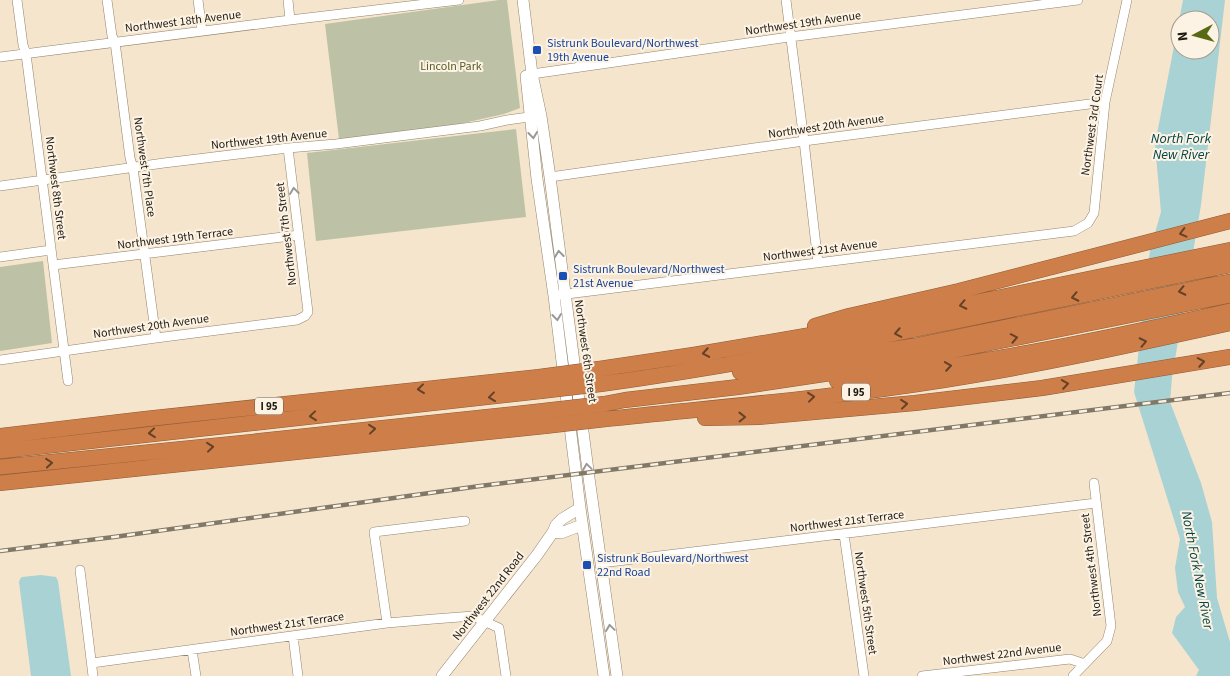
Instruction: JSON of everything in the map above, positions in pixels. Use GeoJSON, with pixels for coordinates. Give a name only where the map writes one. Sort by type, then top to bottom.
{"type":"FeatureCollection","features":[{"type":"Feature","properties":{"kind":"highway"},"geometry":{"type":"LineString","coordinates":[[754,345],[849,316],[959,291],[1230,221]]}},
{"type":"Feature","properties":{"kind":"highway"},"geometry":{"type":"LineString","coordinates":[[631,380],[848,343],[1122,287],[1225,258]]}},
{"type":"Feature","properties":{"kind":"highway","name":"I 95"},"geometry":{"type":"LineString","coordinates":[[0,436],[145,419],[540,384],[600,376],[693,355],[815,335],[1131,270],[1225,258]]}},
{"type":"Feature","properties":{"kind":"highway"},"geometry":{"type":"LineString","coordinates":[[605,412],[625,400],[771,383],[896,362],[1230,282]]}},
{"type":"Feature","properties":{"kind":"highway"},"geometry":{"type":"LineString","coordinates":[[600,376],[631,380],[692,378],[847,357],[1104,313],[1230,295]]}},
{"type":"Feature","properties":{"kind":"highway"},"geometry":{"type":"LineString","coordinates":[[1184,328],[1230,311]]}},
{"type":"Feature","properties":{"kind":"highway","name":"I 95"},"geometry":{"type":"LineString","coordinates":[[0,483],[545,426],[605,412],[818,397],[905,386],[1008,369],[1105,344],[1184,328],[1230,323]]}},
{"type":"Feature","properties":{"kind":"highway"},"geometry":{"type":"LineString","coordinates":[[0,467],[543,411],[760,417],[881,407],[1042,388],[1230,357]]}},
{"type":"Feature","properties":{"kind":"highway"},"geometry":{"type":"LineString","coordinates":[[0,451],[540,384]]}},
{"type":"Feature","properties":{"kind":"highway"},"geometry":{"type":"LineString","coordinates":[[0,494],[70,476]]}},
{"type":"Feature","properties":{"kind":"street","name":"Northwest 8th Street"},"geometry":{"type":"LineString","coordinates":[[17,0],[43,180],[68,381]]}},
{"type":"Feature","properties":{"kind":"street","name":"Northwest 7th Place"},"geometry":{"type":"LineString","coordinates":[[108,0],[156,338]]}},
{"type":"Feature","properties":{"kind":"street"},"geometry":{"type":"LineString","coordinates":[[198,0],[202,31]]}},
{"type":"Feature","properties":{"kind":"street"},"geometry":{"type":"LineString","coordinates":[[288,0],[290,20]]}},
{"type":"Feature","properties":{"kind":"street"},"geometry":{"type":"LineString","coordinates":[[376,0],[377,10]]}},
{"type":"Feature","properties":{"kind":"street","name":"Northwest 18th Avenue"},"geometry":{"type":"LineString","coordinates":[[0,57],[459,0]]}},
{"type":"Feature","properties":{"kind":"street","name":"Northwest 6th Street"},"geometry":{"type":"LineString","coordinates":[[516,0],[536,116],[550,177],[559,295],[580,508],[604,676]]}},
{"type":"Feature","properties":{"kind":"street","name":"Northwest 6th Street"},"geometry":{"type":"LineString","coordinates":[[523,0],[536,116],[538,179],[559,295],[617,676]]}},
{"type":"Feature","properties":{"kind":"street"},"geometry":{"type":"LineString","coordinates":[[786,0],[818,263]]}},
{"type":"Feature","properties":{"kind":"street","name":"Northwest 19th Avenue"},"geometry":{"type":"LineString","coordinates":[[532,74],[791,37],[1078,0]]}},
{"type":"Feature","properties":{"kind":"street","name":"Northwest 3rd Court"},"geometry":{"type":"LineString","coordinates":[[1088,223],[1094,213],[1106,102],[1127,0]]}},
{"type":"Feature","properties":{"kind":"street","name":"Northwest 20th Avenue"},"geometry":{"type":"LineString","coordinates":[[550,177],[804,141],[1106,102]]}},
{"type":"Feature","properties":{"kind":"street","name":"Northwest 19th Avenue"},"geometry":{"type":"LineString","coordinates":[[0,186],[164,163],[480,126],[536,116]]}},
{"type":"Feature","properties":{"kind":"street","name":"Northwest 7th Street"},"geometry":{"type":"LineString","coordinates":[[288,148],[308,312],[305,316]]}},
{"type":"Feature","properties":{"kind":"street","name":"Northwest 21st Avenue"},"geometry":{"type":"LineString","coordinates":[[559,295],[1074,231],[1088,223]]}},
{"type":"Feature","properties":{"kind":"street","name":"Northwest 19th Terrace"},"geometry":{"type":"LineString","coordinates":[[53,265],[299,235]]}},
{"type":"Feature","properties":{"kind":"street"},"geometry":{"type":"LineString","coordinates":[[0,257],[52,250]]}},
{"type":"Feature","properties":{"kind":"street","name":"Northwest 20th Avenue"},"geometry":{"type":"LineString","coordinates":[[0,360],[297,320],[305,316]]}},
{"type":"Feature","properties":{"kind":"street","name":"Northwest 4th Street"},"geometry":{"type":"LineString","coordinates":[[1073,676],[1107,641],[1111,626],[1094,483]]}},
{"type":"Feature","properties":{"kind":"street","name":"Northwest 21st Terrace"},"geometry":{"type":"LineString","coordinates":[[601,563],[1096,503]]}},
{"type":"Feature","properties":{"kind":"street","name":"Northwest 22nd Road"},"geometry":{"type":"LineString","coordinates":[[442,676],[486,621],[553,532],[556,525],[580,508]]}},
{"type":"Feature","properties":{"kind":"street"},"geometry":{"type":"LineString","coordinates":[[387,623],[374,532],[465,521]]}},
{"type":"Feature","properties":{"kind":"street"},"geometry":{"type":"LineString","coordinates":[[553,532],[561,533],[582,525]]}},
{"type":"Feature","properties":{"kind":"street","name":"Northwest 5th Street"},"geometry":{"type":"LineString","coordinates":[[844,534],[864,676]]}},
{"type":"Feature","properties":{"kind":"street"},"geometry":{"type":"LineString","coordinates":[[80,570],[93,676]]}},
{"type":"Feature","properties":{"kind":"street","name":"Northwest 21st Terrace"},"geometry":{"type":"LineString","coordinates":[[92,664],[387,623],[473,616],[486,621]]}},
{"type":"Feature","properties":{"kind":"street"},"geometry":{"type":"LineString","coordinates":[[486,621],[499,628],[506,676]]}},
{"type":"Feature","properties":{"kind":"street"},"geometry":{"type":"LineString","coordinates":[[292,636],[298,676]]}},
{"type":"Feature","properties":{"kind":"street"},"geometry":{"type":"LineString","coordinates":[[192,650],[196,676]]}},
{"type":"Feature","properties":{"kind":"street","name":"Northwest 22nd Avenue"},"geometry":{"type":"LineString","coordinates":[[922,676],[1070,659],[1085,664]]}},
{"type":"Feature","properties":{"kind":"green space","name":"Lincoln Park"},"geometry":{"type":"Polygon","coordinates":[[[507,0],[520,108],[504,114],[459,124],[339,139],[325,24],[507,0]]]}},
{"type":"Feature","properties":{"kind":"green space"},"geometry":{"type":"Polygon","coordinates":[[[516,129],[526,217],[316,241],[307,153],[516,129]]]}},
{"type":"Feature","properties":{"kind":"green space"},"geometry":{"type":"Polygon","coordinates":[[[43,261],[52,343],[0,351],[0,267],[43,261]]]}},
{"type":"Feature","properties":{"kind":"water","name":"North Fork New River"},"geometry":{"type":"Polygon","coordinates":[[[1183,0],[1225,0],[1220,43],[1220,10],[1181,10],[1183,0]]]}},
{"type":"Feature","properties":{"kind":"water","name":"North Fork New River"},"geometry":{"type":"Polygon","coordinates":[[[1171,60],[1218,60],[1201,205],[1172,377],[1170,402],[1201,483],[1212,522],[1217,598],[1230,642],[1230,676],[1196,676],[1199,670],[1172,633],[1176,617],[1185,607],[1178,592],[1175,568],[1180,539],[1134,392],[1150,250],[1161,212],[1155,144],[1171,60]]]}},
{"type":"Feature","properties":{"kind":"water"},"geometry":{"type":"Polygon","coordinates":[[[41,575],[56,577],[58,581],[71,676],[31,676],[19,582],[22,577],[41,575]]]}},
{"type":"Feature","properties":{"kind":"railway"},"geometry":{"type":"LineString","coordinates":[[0,551],[480,486],[1230,393]]}},
{"type":"Feature","properties":{"kind":"place","name":"Sistrunk Boulevard/Northwest 19th Avenue"},"geometry":{"type":"Point","coordinates":[537,50]}},
{"type":"Feature","properties":{"kind":"place","name":"Sistrunk Boulevard/Northwest 21st Avenue"},"geometry":{"type":"Point","coordinates":[563,276]}},
{"type":"Feature","properties":{"kind":"place","name":"Sistrunk Boulevard/Northwest 22nd Road"},"geometry":{"type":"Point","coordinates":[587,565]}}]}
